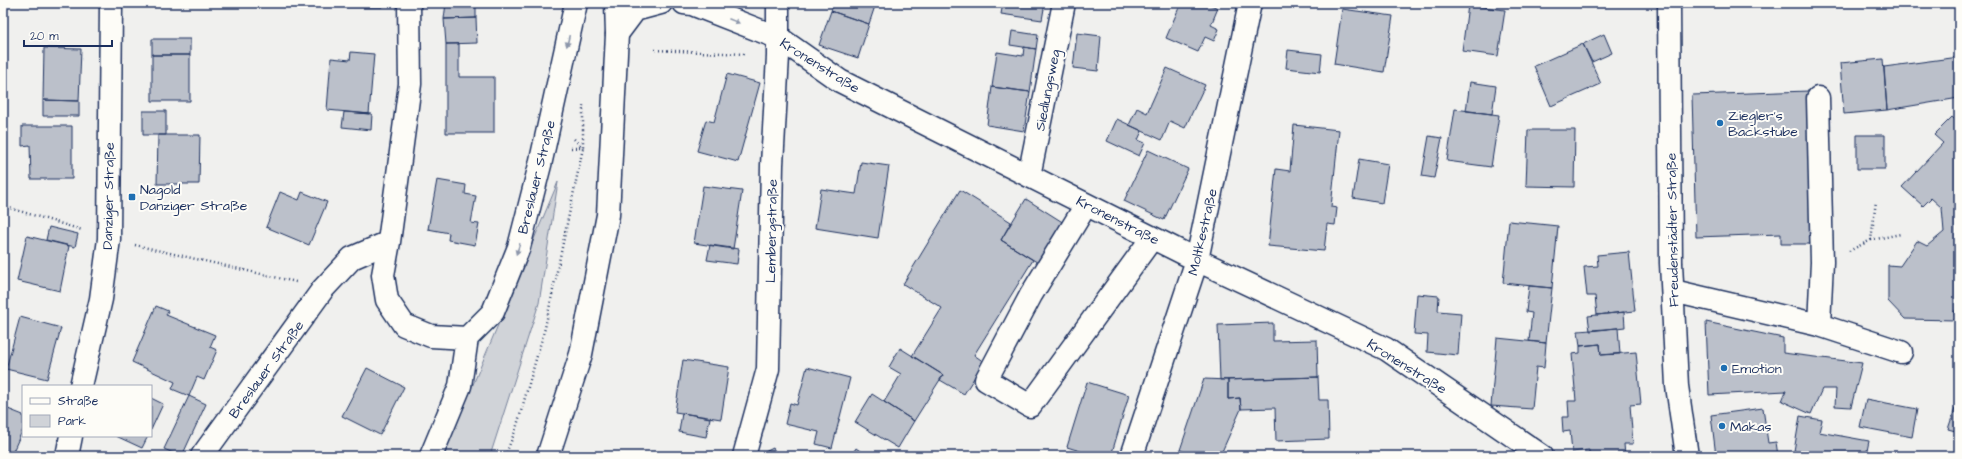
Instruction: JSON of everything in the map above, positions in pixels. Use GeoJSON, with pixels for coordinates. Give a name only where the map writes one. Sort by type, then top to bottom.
{"type":"FeatureCollection","features":[{"type":"Feature","properties":{"kind":"street","name":"Danziger Straße"},"geometry":{"type":"LineString","coordinates":[[81,385],[101,299],[109,239],[111,3]]}},
{"type":"Feature","properties":{"kind":"street"},"geometry":{"type":"LineString","coordinates":[[408,3],[410,84],[383,275],[387,300],[404,325],[431,336],[466,338],[460,386],[431,456]]}},
{"type":"Feature","properties":{"kind":"street","name":"Breslauer Straße"},"geometry":{"type":"LineString","coordinates":[[466,338],[493,312],[519,247],[540,165],[576,3]]}},
{"type":"Feature","properties":{"kind":"street"},"geometry":{"type":"LineString","coordinates":[[548,456],[581,354],[608,215],[617,34],[616,3]]}},
{"type":"Feature","properties":{"kind":"street"},"geometry":{"type":"LineString","coordinates":[[617,34],[635,10],[660,3]]}},
{"type":"Feature","properties":{"kind":"street","name":"Kronenstraße"},"geometry":{"type":"LineString","coordinates":[[684,3],[692,4],[778,47],[840,81],[1152,238],[1386,349],[1542,456]]}},
{"type":"Feature","properties":{"kind":"street","name":"Lembergstraße"},"geometry":{"type":"LineString","coordinates":[[744,456],[768,369],[772,166],[778,47],[778,3]]}},
{"type":"Feature","properties":{"kind":"street","name":"Siedlungsweg"},"geometry":{"type":"LineString","coordinates":[[1029,176],[1064,3]]}},
{"type":"Feature","properties":{"kind":"street","name":"Moltkestraße"},"geometry":{"type":"LineString","coordinates":[[1132,456],[1197,260],[1250,3]]}},
{"type":"Feature","properties":{"kind":"street","name":"Freudenstädter Straße"},"geometry":{"type":"LineString","coordinates":[[1669,3],[1672,291],[1677,386],[1687,456]]}},
{"type":"Feature","properties":{"kind":"street"},"geometry":{"type":"LineString","coordinates":[[1818,98],[1822,262],[1819,325]]}},
{"type":"Feature","properties":{"kind":"street"},"geometry":{"type":"LineString","coordinates":[[1086,205],[1031,295],[986,380],[1030,406],[1152,238]]}},
{"type":"Feature","properties":{"kind":"street","name":"Breslauer Straße"},"geometry":{"type":"LineString","coordinates":[[202,456],[323,289],[352,258],[388,242]]}},
{"type":"Feature","properties":{"kind":"street"},"geometry":{"type":"LineString","coordinates":[[1672,291],[1819,325],[1901,352]]}},
{"type":"Feature","properties":{"kind":"street"},"geometry":{"type":"LineString","coordinates":[[68,456],[71,437]]}},
{"type":"Feature","properties":{"kind":"path"},"geometry":{"type":"LineString","coordinates":[[655,50],[778,47]]}},
{"type":"Feature","properties":{"kind":"path"},"geometry":{"type":"LineString","coordinates":[[505,456],[516,429],[545,328],[582,148],[582,100]]}},
{"type":"Feature","properties":{"kind":"path"},"geometry":{"type":"LineString","coordinates":[[1871,240],[1876,202]]}},
{"type":"Feature","properties":{"kind":"path"},"geometry":{"type":"LineString","coordinates":[[3,206],[109,239],[323,289]]}},
{"type":"Feature","properties":{"kind":"path"},"geometry":{"type":"LineString","coordinates":[[1822,262],[1831,260],[1871,240],[1901,234]]}},
{"type":"Feature","properties":{"kind":"green space"},"geometry":{"type":"Polygon","coordinates":[[[558,182],[539,303],[490,456],[443,456],[558,182]]]}},
{"type":"Feature","properties":{"kind":"building"},"geometry":{"type":"Polygon","coordinates":[[[343,3],[382,3],[382,7],[343,7],[343,3]]]}},
{"type":"Feature","properties":{"kind":"building"},"geometry":{"type":"Polygon","coordinates":[[[446,3],[476,3],[476,18],[444,19],[446,3]]]}},
{"type":"Feature","properties":{"kind":"building"},"geometry":{"type":"Polygon","coordinates":[[[834,3],[876,3],[869,24],[831,11],[834,3]]]}},
{"type":"Feature","properties":{"kind":"building"},"geometry":{"type":"Polygon","coordinates":[[[1003,3],[1045,3],[1042,20],[1001,14],[1003,3]]]}},
{"type":"Feature","properties":{"kind":"building"},"geometry":{"type":"Polygon","coordinates":[[[1181,3],[1206,3],[1218,8],[1211,25],[1219,29],[1214,41],[1205,37],[1198,52],[1166,38],[1181,3]]]}},
{"type":"Feature","properties":{"kind":"building"},"geometry":{"type":"Polygon","coordinates":[[[1468,5],[1505,10],[1498,56],[1462,51],[1468,5]]]}},
{"type":"Feature","properties":{"kind":"building"},"geometry":{"type":"Polygon","coordinates":[[[1342,9],[1393,16],[1384,72],[1334,64],[1342,9]]]}},
{"type":"Feature","properties":{"kind":"building"},"geometry":{"type":"Polygon","coordinates":[[[831,11],[869,24],[858,58],[819,45],[831,11]]]}},
{"type":"Feature","properties":{"kind":"building"},"geometry":{"type":"Polygon","coordinates":[[[476,18],[477,43],[446,44],[444,19],[476,18]]]}},
{"type":"Feature","properties":{"kind":"building"},"geometry":{"type":"Polygon","coordinates":[[[1012,31],[1038,35],[1036,49],[1010,45],[1012,31]]]}},
{"type":"Feature","properties":{"kind":"building"},"geometry":{"type":"Polygon","coordinates":[[[1077,33],[1101,36],[1098,71],[1073,68],[1077,33]]]}},
{"type":"Feature","properties":{"kind":"building"},"geometry":{"type":"Polygon","coordinates":[[[1604,34],[1612,53],[1592,62],[1583,44],[1604,34]]]}},
{"type":"Feature","properties":{"kind":"building"},"geometry":{"type":"Polygon","coordinates":[[[152,39],[190,39],[190,55],[152,55],[152,39]]]}},
{"type":"Feature","properties":{"kind":"building"},"geometry":{"type":"Polygon","coordinates":[[[446,44],[459,44],[459,77],[494,77],[494,133],[446,133],[446,44]]]}},
{"type":"Feature","properties":{"kind":"building"},"geometry":{"type":"Polygon","coordinates":[[[1583,44],[1601,84],[1551,106],[1534,66],[1583,44]]]}},
{"type":"Feature","properties":{"kind":"building"},"geometry":{"type":"Polygon","coordinates":[[[1024,47],[1036,49],[1030,92],[992,87],[997,52],[1023,56],[1024,47]]]}},
{"type":"Feature","properties":{"kind":"building"},"geometry":{"type":"Polygon","coordinates":[[[44,48],[81,49],[79,101],[43,100],[44,48]]]}},
{"type":"Feature","properties":{"kind":"building"},"geometry":{"type":"Polygon","coordinates":[[[1288,50],[1322,54],[1320,72],[1286,68],[1288,50]]]}},
{"type":"Feature","properties":{"kind":"building"},"geometry":{"type":"Polygon","coordinates":[[[351,52],[374,54],[369,114],[327,110],[331,58],[350,60],[351,52]]]}},
{"type":"Feature","properties":{"kind":"building"},"geometry":{"type":"Polygon","coordinates":[[[152,55],[190,55],[190,101],[152,101],[152,55]]]}},
{"type":"Feature","properties":{"kind":"building"},"geometry":{"type":"Polygon","coordinates":[[[1959,57],[1959,98],[1887,110],[1884,67],[1959,57]]]}},
{"type":"Feature","properties":{"kind":"building"},"geometry":{"type":"Polygon","coordinates":[[[1883,59],[1887,110],[1844,114],[1840,63],[1883,59]]]}},
{"type":"Feature","properties":{"kind":"building"},"geometry":{"type":"Polygon","coordinates":[[[1167,68],[1205,85],[1185,128],[1170,121],[1162,140],[1129,125],[1137,108],[1147,113],[1167,68]]]}},
{"type":"Feature","properties":{"kind":"building"},"geometry":{"type":"Polygon","coordinates":[[[727,74],[760,83],[738,162],[697,151],[706,120],[714,122],[727,74]]]}},
{"type":"Feature","properties":{"kind":"building"},"geometry":{"type":"Polygon","coordinates":[[[1470,82],[1496,86],[1492,114],[1466,111],[1470,82]]]}},
{"type":"Feature","properties":{"kind":"building"},"geometry":{"type":"Polygon","coordinates":[[[992,87],[1030,92],[1024,131],[987,125],[992,87]]]}},
{"type":"Feature","properties":{"kind":"building"},"geometry":{"type":"Polygon","coordinates":[[[1809,91],[1812,244],[1781,244],[1781,234],[1696,237],[1692,95],[1809,91]]]}},
{"type":"Feature","properties":{"kind":"building"},"geometry":{"type":"Polygon","coordinates":[[[43,100],[79,101],[79,116],[43,116],[43,100]]]}},
{"type":"Feature","properties":{"kind":"building"},"geometry":{"type":"Polygon","coordinates":[[[1455,109],[1499,115],[1491,167],[1447,161],[1455,109]]]}},
{"type":"Feature","properties":{"kind":"building"},"geometry":{"type":"Polygon","coordinates":[[[143,111],[166,111],[166,135],[143,135],[143,111]]]}},
{"type":"Feature","properties":{"kind":"building"},"geometry":{"type":"Polygon","coordinates":[[[344,112],[372,114],[371,130],[342,127],[344,112]]]}},
{"type":"Feature","properties":{"kind":"building"},"geometry":{"type":"Polygon","coordinates":[[[1952,117],[1959,123],[1959,311],[1954,311],[1956,320],[1905,319],[1888,301],[1888,265],[1900,266],[1917,241],[1927,246],[1944,232],[1942,208],[1931,198],[1923,206],[1902,187],[1943,143],[1934,135],[1952,117]]]}},
{"type":"Feature","properties":{"kind":"building"},"geometry":{"type":"Polygon","coordinates":[[[1117,119],[1142,131],[1138,140],[1145,143],[1139,156],[1107,141],[1117,119]]]}},
{"type":"Feature","properties":{"kind":"building"},"geometry":{"type":"Polygon","coordinates":[[[1294,125],[1339,130],[1331,207],[1337,208],[1335,225],[1327,224],[1324,251],[1268,246],[1276,169],[1290,171],[1294,125]]]}},
{"type":"Feature","properties":{"kind":"building"},"geometry":{"type":"Polygon","coordinates":[[[22,126],[72,126],[72,179],[31,179],[30,145],[22,146],[22,126]]]}},
{"type":"Feature","properties":{"kind":"building"},"geometry":{"type":"Polygon","coordinates":[[[1528,130],[1575,130],[1574,187],[1526,186],[1528,130]]]}},
{"type":"Feature","properties":{"kind":"building"},"geometry":{"type":"Polygon","coordinates":[[[158,135],[200,135],[199,184],[157,184],[158,135]]]}},
{"type":"Feature","properties":{"kind":"building"},"geometry":{"type":"Polygon","coordinates":[[[1857,135],[1885,135],[1885,169],[1857,169],[1857,135]]]}},
{"type":"Feature","properties":{"kind":"building"},"geometry":{"type":"Polygon","coordinates":[[[1429,136],[1442,138],[1434,178],[1422,176],[1429,136]]]}},
{"type":"Feature","properties":{"kind":"building"},"geometry":{"type":"Polygon","coordinates":[[[1148,150],[1188,169],[1164,220],[1124,201],[1148,150]]]}},
{"type":"Feature","properties":{"kind":"building"},"geometry":{"type":"Polygon","coordinates":[[[1359,159],[1388,164],[1382,203],[1353,198],[1359,159]]]}},
{"type":"Feature","properties":{"kind":"building"},"geometry":{"type":"Polygon","coordinates":[[[861,162],[889,166],[878,238],[815,228],[821,189],[856,194],[861,162]]]}},
{"type":"Feature","properties":{"kind":"building"},"geometry":{"type":"Polygon","coordinates":[[[437,180],[466,185],[465,194],[476,196],[471,223],[479,224],[475,245],[448,240],[449,233],[428,229],[437,180]]]}},
{"type":"Feature","properties":{"kind":"building"},"geometry":{"type":"Polygon","coordinates":[[[703,186],[742,191],[733,249],[694,243],[703,186]]]}},
{"type":"Feature","properties":{"kind":"building"},"geometry":{"type":"Polygon","coordinates":[[[960,190],[1011,222],[1001,240],[1033,260],[974,355],[984,362],[964,394],[940,380],[943,375],[912,356],[942,308],[903,284],[960,190]]]}},
{"type":"Feature","properties":{"kind":"building"},"geometry":{"type":"Polygon","coordinates":[[[280,192],[299,200],[302,192],[327,202],[309,245],[266,227],[280,192]]]}},
{"type":"Feature","properties":{"kind":"building"},"geometry":{"type":"Polygon","coordinates":[[[1026,199],[1064,223],[1040,264],[1001,240],[1026,199]]]}},
{"type":"Feature","properties":{"kind":"building"},"geometry":{"type":"Polygon","coordinates":[[[1509,221],[1558,226],[1552,288],[1503,283],[1509,221]]]}},
{"type":"Feature","properties":{"kind":"building"},"geometry":{"type":"Polygon","coordinates":[[[49,227],[78,234],[75,247],[46,240],[49,227]]]}},
{"type":"Feature","properties":{"kind":"building"},"geometry":{"type":"Polygon","coordinates":[[[27,236],[69,246],[60,291],[17,281],[27,236]]]}},
{"type":"Feature","properties":{"kind":"building"},"geometry":{"type":"Polygon","coordinates":[[[710,245],[739,249],[737,264],[707,260],[710,245]]]}},
{"type":"Feature","properties":{"kind":"building"},"geometry":{"type":"Polygon","coordinates":[[[1629,252],[1635,311],[1597,315],[1595,296],[1587,296],[1584,267],[1598,266],[1597,255],[1629,252]]]}},
{"type":"Feature","properties":{"kind":"building"},"geometry":{"type":"Polygon","coordinates":[[[1529,286],[1552,288],[1546,343],[1529,341],[1532,313],[1526,312],[1529,286]]]}},
{"type":"Feature","properties":{"kind":"building"},"geometry":{"type":"Polygon","coordinates":[[[1417,294],[1439,296],[1438,311],[1461,313],[1458,355],[1427,352],[1428,335],[1414,334],[1417,294]]]}},
{"type":"Feature","properties":{"kind":"building"},"geometry":{"type":"Polygon","coordinates":[[[156,306],[168,311],[166,315],[215,335],[210,347],[217,350],[204,380],[197,377],[189,396],[172,389],[175,382],[132,362],[156,306]]]}},
{"type":"Feature","properties":{"kind":"building"},"geometry":{"type":"Polygon","coordinates":[[[1624,312],[1625,327],[1590,331],[1588,316],[1624,312]]]}},
{"type":"Feature","properties":{"kind":"building"},"geometry":{"type":"Polygon","coordinates":[[[20,317],[61,328],[47,379],[6,369],[20,317]]]}},
{"type":"Feature","properties":{"kind":"building"},"geometry":{"type":"Polygon","coordinates":[[[1706,322],[1783,338],[1783,353],[1862,363],[1851,407],[1835,406],[1836,389],[1822,389],[1811,414],[1782,401],[1786,391],[1709,395],[1706,322]]]}},
{"type":"Feature","properties":{"kind":"building"},"geometry":{"type":"Polygon","coordinates":[[[1273,323],[1273,341],[1317,340],[1318,377],[1220,380],[1218,325],[1273,323]]]}},
{"type":"Feature","properties":{"kind":"building"},"geometry":{"type":"Polygon","coordinates":[[[1618,328],[1620,354],[1601,355],[1600,344],[1580,346],[1578,331],[1618,328]]]}},
{"type":"Feature","properties":{"kind":"building"},"geometry":{"type":"Polygon","coordinates":[[[1497,338],[1546,343],[1544,368],[1536,367],[1532,409],[1491,406],[1497,338]]]}},
{"type":"Feature","properties":{"kind":"building"},"geometry":{"type":"Polygon","coordinates":[[[1600,344],[1601,355],[1636,352],[1641,404],[1630,405],[1633,444],[1624,444],[1625,456],[1589,456],[1589,450],[1572,452],[1570,431],[1563,432],[1562,417],[1569,417],[1568,401],[1576,401],[1572,354],[1580,353],[1580,346],[1600,344]]]}},
{"type":"Feature","properties":{"kind":"building"},"geometry":{"type":"Polygon","coordinates":[[[900,348],[943,375],[914,421],[884,402],[901,374],[889,367],[900,348]]]}},
{"type":"Feature","properties":{"kind":"building"},"geometry":{"type":"Polygon","coordinates":[[[683,360],[729,367],[721,419],[675,412],[683,360]]]}},
{"type":"Feature","properties":{"kind":"building"},"geometry":{"type":"Polygon","coordinates":[[[807,367],[850,378],[832,448],[816,444],[819,432],[785,424],[790,403],[797,405],[807,367]]]}},
{"type":"Feature","properties":{"kind":"building"},"geometry":{"type":"Polygon","coordinates":[[[367,368],[404,387],[380,435],[342,416],[367,368]]]}},
{"type":"Feature","properties":{"kind":"building"},"geometry":{"type":"Polygon","coordinates":[[[1318,377],[1319,400],[1328,400],[1329,439],[1276,441],[1275,408],[1241,409],[1240,398],[1228,399],[1228,380],[1318,377]]]}},
{"type":"Feature","properties":{"kind":"building"},"geometry":{"type":"Polygon","coordinates":[[[1204,379],[1228,380],[1228,399],[1240,398],[1241,409],[1220,456],[1195,456],[1180,450],[1204,379]]]}},
{"type":"Feature","properties":{"kind":"building"},"geometry":{"type":"Polygon","coordinates":[[[1087,382],[1129,395],[1111,456],[1096,456],[1067,447],[1087,382]]]}},
{"type":"Feature","properties":{"kind":"building"},"geometry":{"type":"Polygon","coordinates":[[[872,394],[914,421],[898,448],[855,422],[872,394]]]}},
{"type":"Feature","properties":{"kind":"building"},"geometry":{"type":"Polygon","coordinates":[[[189,396],[206,404],[182,456],[180,456],[164,449],[189,396]]]}},
{"type":"Feature","properties":{"kind":"building"},"geometry":{"type":"Polygon","coordinates":[[[1959,397],[1959,432],[1948,429],[1959,397]]]}},
{"type":"Feature","properties":{"kind":"building"},"geometry":{"type":"Polygon","coordinates":[[[152,398],[163,404],[152,428],[152,398]]]}},
{"type":"Feature","properties":{"kind":"building"},"geometry":{"type":"Polygon","coordinates":[[[1866,399],[1917,409],[1912,437],[1860,427],[1866,399]]]}},
{"type":"Feature","properties":{"kind":"building"},"geometry":{"type":"Polygon","coordinates":[[[3,407],[22,415],[22,431],[11,456],[3,456],[3,407]]]}},
{"type":"Feature","properties":{"kind":"building"},"geometry":{"type":"Polygon","coordinates":[[[1763,408],[1768,443],[1776,442],[1778,456],[1716,456],[1711,415],[1763,408]]]}},
{"type":"Feature","properties":{"kind":"building"},"geometry":{"type":"Polygon","coordinates":[[[682,413],[710,418],[706,437],[679,432],[682,413]]]}},
{"type":"Feature","properties":{"kind":"building"},"geometry":{"type":"Polygon","coordinates":[[[1800,416],[1822,420],[1819,432],[1869,441],[1866,456],[1820,456],[1794,451],[1800,416]]]}},
{"type":"Feature","properties":{"kind":"building"},"geometry":{"type":"Polygon","coordinates":[[[118,437],[148,437],[142,448],[118,437]]]}},
{"type":"Feature","properties":{"kind":"building"},"geometry":{"type":"Polygon","coordinates":[[[773,448],[778,456],[757,456],[773,448]]]}},
{"type":"Feature","properties":{"kind":"building"},"geometry":{"type":"Polygon","coordinates":[[[856,448],[867,456],[851,456],[856,448]]]}},
{"type":"Feature","properties":{"kind":"place","name":"Ziegler's Backstube"},"geometry":{"type":"Point","coordinates":[1720,123]}},
{"type":"Feature","properties":{"kind":"place","name":"Nagold Danziger Straße"},"geometry":{"type":"Point","coordinates":[132,197]}},
{"type":"Feature","properties":{"kind":"place","name":"Emotion"},"geometry":{"type":"Point","coordinates":[1724,368]}},
{"type":"Feature","properties":{"kind":"place","name":"Makas"},"geometry":{"type":"Point","coordinates":[1722,426]}}]}
